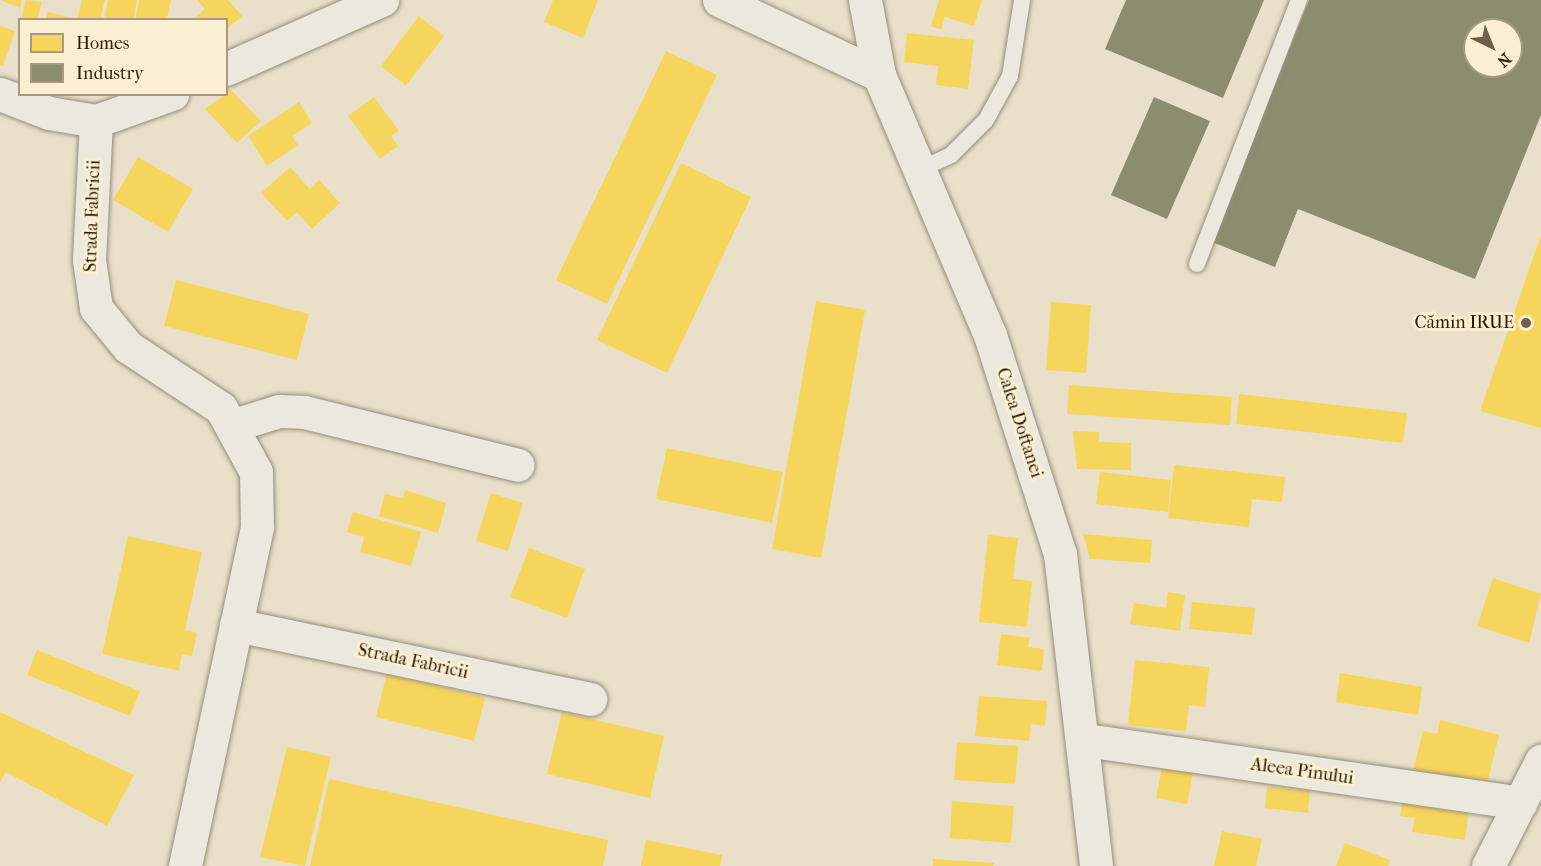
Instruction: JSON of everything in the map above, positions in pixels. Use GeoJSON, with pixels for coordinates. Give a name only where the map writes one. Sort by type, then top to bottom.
{"type":"FeatureCollection","features":[{"type":"Feature","properties":{"kind":"street"},"geometry":{"type":"LineString","coordinates":[[228,68],[382,0]]}},
{"type":"Feature","properties":{"kind":"street"},"geometry":{"type":"LineString","coordinates":[[719,0],[879,75]]}},
{"type":"Feature","properties":{"kind":"street","name":"Calea Doftanei"},"geometry":{"type":"LineString","coordinates":[[866,0],[879,75],[990,335],[1032,455],[1060,554],[1085,740],[1096,866]]}},
{"type":"Feature","properties":{"kind":"street"},"geometry":{"type":"LineString","coordinates":[[0,94],[49,113],[96,121],[166,96]]}},
{"type":"Feature","properties":{"kind":"street","name":"Strada Fabricii"},"geometry":{"type":"LineString","coordinates":[[96,121],[89,260],[96,308],[128,347],[221,408],[234,425],[256,472],[259,500],[236,625],[185,866]]}},
{"type":"Feature","properties":{"kind":"street"},"geometry":{"type":"LineString","coordinates":[[234,425],[279,411],[304,412],[518,465]]}},
{"type":"Feature","properties":{"kind":"street","name":"Strada Fabricii"},"geometry":{"type":"LineString","coordinates":[[236,625],[590,699]]}},
{"type":"Feature","properties":{"kind":"street","name":"Aleea Pinului"},"geometry":{"type":"LineString","coordinates":[[1085,740],[1520,803]]}},
{"type":"Feature","properties":{"kind":"street"},"geometry":{"type":"LineString","coordinates":[[1488,866],[1541,761]]}},
{"type":"Feature","properties":{"kind":"lane"},"geometry":{"type":"LineString","coordinates":[[919,170],[951,155],[986,120],[1010,76],[1022,0]]}},
{"type":"Feature","properties":{"kind":"lane"},"geometry":{"type":"LineString","coordinates":[[1197,264],[1299,0]]}},
{"type":"Feature","properties":{"kind":"building: Homes"},"geometry":{"type":"Polygon","coordinates":[[[0,0],[22,0],[20,8],[0,0]]]}},
{"type":"Feature","properties":{"kind":"building: Homes"},"geometry":{"type":"Polygon","coordinates":[[[26,0],[42,2],[38,18],[22,18],[26,0]]]}},
{"type":"Feature","properties":{"kind":"building: Homes"},"geometry":{"type":"Polygon","coordinates":[[[82,0],[105,0],[100,18],[78,18],[82,0]]]}},
{"type":"Feature","properties":{"kind":"building: Homes"},"geometry":{"type":"Polygon","coordinates":[[[108,0],[137,0],[133,18],[104,18],[108,0]]]}},
{"type":"Feature","properties":{"kind":"building: Homes"},"geometry":{"type":"Polygon","coordinates":[[[139,0],[171,0],[167,18],[135,18],[139,0]]]}},
{"type":"Feature","properties":{"kind":"building: Homes"},"geometry":{"type":"Polygon","coordinates":[[[197,0],[228,0],[242,16],[228,28],[228,18],[195,18],[205,9],[197,0]]]}},
{"type":"Feature","properties":{"kind":"building: Homes"},"geometry":{"type":"Polygon","coordinates":[[[553,0],[598,0],[583,38],[544,22],[553,0]]]}},
{"type":"Feature","properties":{"kind":"building: Homes"},"geometry":{"type":"Polygon","coordinates":[[[939,0],[982,0],[974,26],[945,17],[941,30],[931,26],[939,0]]]}},
{"type":"Feature","properties":{"kind":"building: Homes"},"geometry":{"type":"Polygon","coordinates":[[[48,12],[72,18],[46,18],[48,12]]]}},
{"type":"Feature","properties":{"kind":"building: Homes"},"geometry":{"type":"Polygon","coordinates":[[[419,16],[444,36],[406,86],[381,66],[419,16]]]}},
{"type":"Feature","properties":{"kind":"building: Homes"},"geometry":{"type":"Polygon","coordinates":[[[0,26],[15,31],[3,66],[0,65],[0,26]]]}},
{"type":"Feature","properties":{"kind":"building: Homes"},"geometry":{"type":"Polygon","coordinates":[[[907,33],[974,40],[968,89],[936,85],[938,66],[904,62],[907,33]]]}},
{"type":"Feature","properties":{"kind":"building: Homes"},"geometry":{"type":"Polygon","coordinates":[[[666,51],[717,75],[607,304],[556,280],[666,51]]]}},
{"type":"Feature","properties":{"kind":"building: Homes"},"geometry":{"type":"Polygon","coordinates":[[[228,87],[261,121],[237,143],[205,109],[223,96],[228,96],[228,87]]]}},
{"type":"Feature","properties":{"kind":"building: Homes"},"geometry":{"type":"Polygon","coordinates":[[[374,97],[399,131],[391,136],[398,146],[380,159],[348,116],[374,97]]]}},
{"type":"Feature","properties":{"kind":"building: Homes"},"geometry":{"type":"Polygon","coordinates":[[[299,102],[312,123],[292,136],[298,145],[267,166],[248,136],[299,102]]]}},
{"type":"Feature","properties":{"kind":"building: Homes"},"geometry":{"type":"Polygon","coordinates":[[[138,157],[193,189],[168,232],[113,200],[138,157]]]}},
{"type":"Feature","properties":{"kind":"building: Homes"},"geometry":{"type":"Polygon","coordinates":[[[681,163],[751,197],[667,373],[597,340],[681,163]]]}},
{"type":"Feature","properties":{"kind":"building: Homes"},"geometry":{"type":"Polygon","coordinates":[[[290,167],[310,189],[319,180],[340,203],[312,229],[297,212],[287,221],[261,193],[290,167]]]}},
{"type":"Feature","properties":{"kind":"building: Homes","name":"Cămin IRUE"},"geometry":{"type":"Polygon","coordinates":[[[1541,235],[1541,428],[1480,411],[1541,235]]]}},
{"type":"Feature","properties":{"kind":"building: Homes"},"geometry":{"type":"Polygon","coordinates":[[[176,280],[309,314],[297,360],[164,326],[176,280]]]}},
{"type":"Feature","properties":{"kind":"building: Homes"},"geometry":{"type":"Polygon","coordinates":[[[816,301],[865,310],[821,558],[772,549],[816,301]]]}},
{"type":"Feature","properties":{"kind":"building: Homes"},"geometry":{"type":"Polygon","coordinates":[[[1051,302],[1091,305],[1086,373],[1046,370],[1051,302]]]}},
{"type":"Feature","properties":{"kind":"building: Homes"},"geometry":{"type":"Polygon","coordinates":[[[1069,385],[1232,397],[1230,425],[1067,414],[1069,385]]]}},
{"type":"Feature","properties":{"kind":"building: Homes"},"geometry":{"type":"Polygon","coordinates":[[[1239,394],[1407,413],[1403,443],[1236,424],[1239,394]]]}},
{"type":"Feature","properties":{"kind":"building: Homes"},"geometry":{"type":"Polygon","coordinates":[[[1073,431],[1099,432],[1099,442],[1131,443],[1131,470],[1077,469],[1073,431]]]}},
{"type":"Feature","properties":{"kind":"building: Homes"},"geometry":{"type":"Polygon","coordinates":[[[667,448],[783,472],[772,523],[656,499],[667,448]]]}},
{"type":"Feature","properties":{"kind":"building: Homes"},"geometry":{"type":"Polygon","coordinates":[[[1174,465],[1285,477],[1282,502],[1252,499],[1249,527],[1168,518],[1174,465]]]}},
{"type":"Feature","properties":{"kind":"building: Homes"},"geometry":{"type":"Polygon","coordinates":[[[1100,472],[1171,480],[1168,512],[1096,504],[1100,472]]]}},
{"type":"Feature","properties":{"kind":"building: Homes"},"geometry":{"type":"Polygon","coordinates":[[[405,490],[446,503],[438,533],[379,516],[385,494],[403,498],[405,490]]]}},
{"type":"Feature","properties":{"kind":"building: Homes"},"geometry":{"type":"Polygon","coordinates":[[[491,493],[523,503],[508,551],[476,541],[491,493]]]}},
{"type":"Feature","properties":{"kind":"building: Homes"},"geometry":{"type":"Polygon","coordinates":[[[353,512],[421,532],[411,566],[360,552],[364,537],[347,532],[353,512]]]}},
{"type":"Feature","properties":{"kind":"building: Homes"},"geometry":{"type":"Polygon","coordinates":[[[1083,534],[1152,540],[1150,563],[1090,559],[1083,534]]]}},
{"type":"Feature","properties":{"kind":"building: Homes"},"geometry":{"type":"Polygon","coordinates":[[[988,535],[1018,538],[1013,579],[1032,581],[1027,627],[979,622],[988,535]]]}},
{"type":"Feature","properties":{"kind":"building: Homes"},"geometry":{"type":"Polygon","coordinates":[[[128,536],[202,552],[185,630],[197,633],[192,656],[182,654],[179,671],[102,654],[128,536]]]}},
{"type":"Feature","properties":{"kind":"building: Homes"},"geometry":{"type":"Polygon","coordinates":[[[529,548],[585,569],[567,618],[510,597],[529,548]]]}},
{"type":"Feature","properties":{"kind":"building: Homes"},"geometry":{"type":"Polygon","coordinates":[[[1493,578],[1541,594],[1529,643],[1477,626],[1493,578]]]}},
{"type":"Feature","properties":{"kind":"building: Homes"},"geometry":{"type":"Polygon","coordinates":[[[1168,592],[1185,595],[1180,631],[1130,624],[1134,603],[1166,608],[1168,592]]]}},
{"type":"Feature","properties":{"kind":"building: Homes"},"geometry":{"type":"Polygon","coordinates":[[[1192,602],[1255,608],[1252,635],[1189,629],[1192,602]]]}},
{"type":"Feature","properties":{"kind":"building: Homes"},"geometry":{"type":"Polygon","coordinates":[[[1001,634],[1030,638],[1028,647],[1044,649],[1042,671],[997,665],[1001,634]]]}},
{"type":"Feature","properties":{"kind":"building: Homes"},"geometry":{"type":"Polygon","coordinates":[[[37,650],[140,691],[130,716],[27,675],[37,650]]]}},
{"type":"Feature","properties":{"kind":"building: Homes"},"geometry":{"type":"Polygon","coordinates":[[[1135,660],[1209,667],[1205,707],[1189,705],[1186,731],[1128,725],[1135,660]]]}},
{"type":"Feature","properties":{"kind":"building: Homes"},"geometry":{"type":"Polygon","coordinates":[[[387,673],[485,698],[474,741],[376,717],[387,673]]]}},
{"type":"Feature","properties":{"kind":"building: Homes"},"geometry":{"type":"Polygon","coordinates":[[[1340,673],[1422,687],[1418,715],[1336,702],[1340,673]]]}},
{"type":"Feature","properties":{"kind":"building: Homes"},"geometry":{"type":"Polygon","coordinates":[[[979,696],[1047,701],[1045,726],[1031,724],[1029,741],[975,736],[979,696]]]}},
{"type":"Feature","properties":{"kind":"building: Homes"},"geometry":{"type":"Polygon","coordinates":[[[0,712],[134,775],[107,826],[6,772],[0,782],[0,712]]]}},
{"type":"Feature","properties":{"kind":"building: Homes"},"geometry":{"type":"Polygon","coordinates":[[[562,712],[664,736],[650,798],[547,774],[562,712]]]}},
{"type":"Feature","properties":{"kind":"building: Homes"},"geometry":{"type":"Polygon","coordinates":[[[1440,720],[1499,735],[1486,788],[1413,770],[1423,731],[1437,734],[1440,720]]]}},
{"type":"Feature","properties":{"kind":"building: Homes"},"geometry":{"type":"Polygon","coordinates":[[[957,742],[1018,746],[1015,784],[954,780],[957,742]]]}},
{"type":"Feature","properties":{"kind":"building: Homes"},"geometry":{"type":"Polygon","coordinates":[[[287,747],[331,757],[305,866],[260,857],[287,747]]]}},
{"type":"Feature","properties":{"kind":"building: Homes"},"geometry":{"type":"Polygon","coordinates":[[[1163,762],[1194,768],[1187,804],[1156,798],[1163,762]]]}},
{"type":"Feature","properties":{"kind":"building: Homes"},"geometry":{"type":"Polygon","coordinates":[[[329,779],[608,840],[603,866],[310,866],[329,779]]]}},
{"type":"Feature","properties":{"kind":"building: Homes"},"geometry":{"type":"Polygon","coordinates":[[[1267,787],[1310,791],[1308,813],[1265,808],[1267,787]]]}},
{"type":"Feature","properties":{"kind":"building: Homes"},"geometry":{"type":"Polygon","coordinates":[[[1404,794],[1470,804],[1465,840],[1412,832],[1415,818],[1400,816],[1404,794]]]}},
{"type":"Feature","properties":{"kind":"building: Homes"},"geometry":{"type":"Polygon","coordinates":[[[952,801],[1014,806],[1011,843],[950,838],[952,801]]]}},
{"type":"Feature","properties":{"kind":"building: Homes"},"geometry":{"type":"Polygon","coordinates":[[[1222,831],[1262,839],[1256,866],[1214,866],[1222,831]]]}},
{"type":"Feature","properties":{"kind":"building: Homes"},"geometry":{"type":"Polygon","coordinates":[[[646,840],[722,855],[720,866],[641,866],[646,840]]]}},
{"type":"Feature","properties":{"kind":"building: Homes"},"geometry":{"type":"Polygon","coordinates":[[[1345,843],[1390,860],[1388,866],[1336,866],[1345,843]]]}},
{"type":"Feature","properties":{"kind":"building: Homes"},"geometry":{"type":"Polygon","coordinates":[[[933,859],[994,863],[993,866],[933,866],[933,859]]]}},
{"type":"Feature","properties":{"kind":"building: Industry"},"geometry":{"type":"Polygon","coordinates":[[[1126,0],[1264,0],[1223,98],[1105,49],[1126,0]]]}},
{"type":"Feature","properties":{"kind":"building: Industry"},"geometry":{"type":"Polygon","coordinates":[[[1309,0],[1541,0],[1541,115],[1475,279],[1298,209],[1275,267],[1212,242],[1309,0]]]}},
{"type":"Feature","properties":{"kind":"building: Industry"},"geometry":{"type":"Polygon","coordinates":[[[1154,97],[1210,121],[1167,219],[1111,195],[1154,97]]]}},
{"type":"Feature","properties":{"kind":"place","name":"Cămin IRUE"},"geometry":{"type":"Point","coordinates":[1526,323]}}]}
